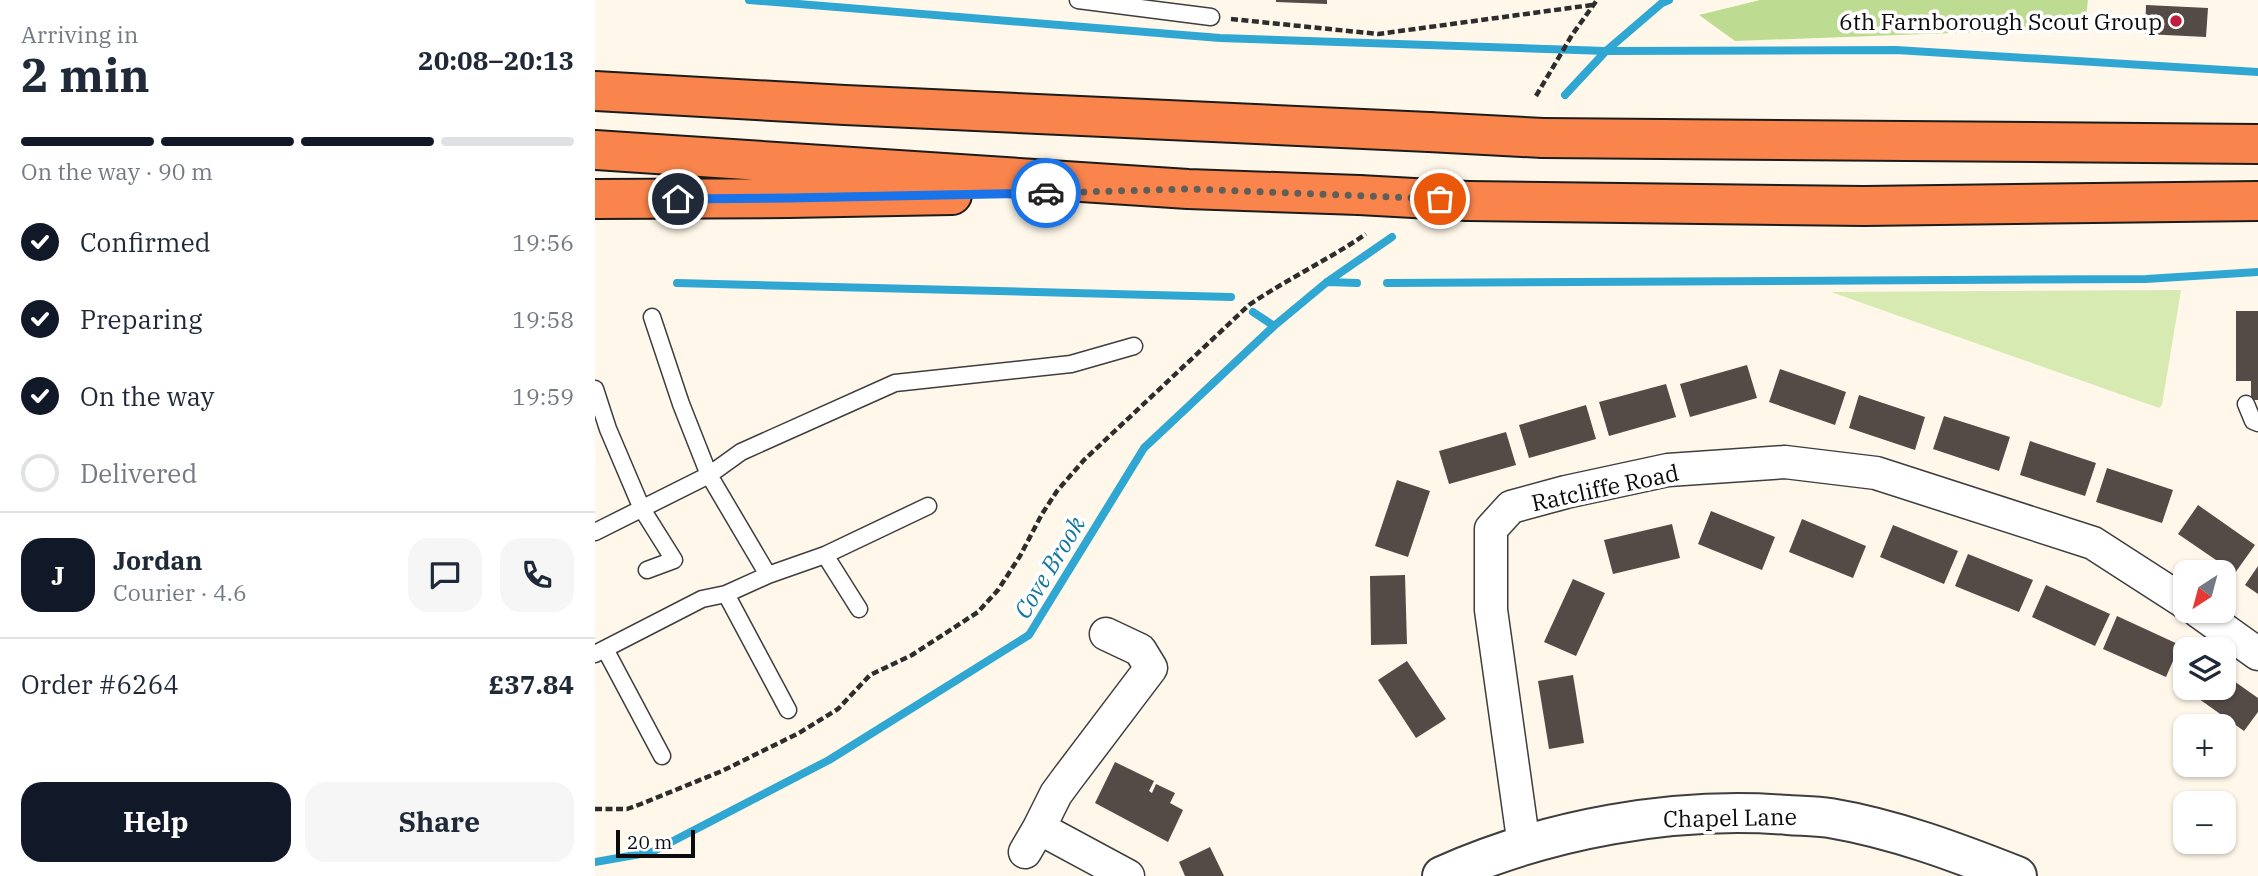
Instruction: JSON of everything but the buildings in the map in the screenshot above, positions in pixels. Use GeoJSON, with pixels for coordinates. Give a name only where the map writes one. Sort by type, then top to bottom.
{"type":"FeatureCollection","features":[{"type":"Feature","properties":{"kind":"highway"},"geometry":{"type":"LineString","coordinates":[[595,65],[845,105]]}},
{"type":"Feature","properties":{"kind":"highway"},"geometry":{"type":"LineString","coordinates":[[595,91],[1543,138],[2258,144]]}},
{"type":"Feature","properties":{"kind":"highway"},"geometry":{"type":"LineString","coordinates":[[595,150],[1188,189],[1468,201],[1864,206],[2258,201]]}},
{"type":"Feature","properties":{"kind":"highway"},"geometry":{"type":"LineString","coordinates":[[595,199],[789,198],[1188,189]]}},
{"type":"Feature","properties":{"kind":"street","name":"Ratcliffe Road"},"geometry":{"type":"LineString","coordinates":[[1524,845],[1491,610],[1491,529],[1511,507],[1668,470],[1785,462],[1876,473],[2093,543],[2173,595]]}},
{"type":"Feature","properties":{"kind":"street"},"geometry":{"type":"LineString","coordinates":[[2215,623],[2258,654]]}},
{"type":"Feature","properties":{"kind":"street"},"geometry":{"type":"LineString","coordinates":[[1106,634],[1140,650],[1151,668],[1056,794],[1032,840],[1128,876]]}},
{"type":"Feature","properties":{"kind":"street","name":"Chapel Lane"},"geometry":{"type":"LineString","coordinates":[[1442,876],[1524,845],[1605,825],[1677,816],[1754,812],[1828,818],[1886,830],[2017,876]]}},
{"type":"Feature","properties":{"kind":"lane"},"geometry":{"type":"LineString","coordinates":[[1078,0],[1192,7],[1211,17]]}},
{"type":"Feature","properties":{"kind":"lane"},"geometry":{"type":"LineString","coordinates":[[652,317],[681,404],[709,475],[768,575]]}},
{"type":"Feature","properties":{"kind":"lane"},"geometry":{"type":"LineString","coordinates":[[595,532],[709,475],[741,452],[895,383],[1071,364],[1134,346]]}},
{"type":"Feature","properties":{"kind":"lane"},"geometry":{"type":"LineString","coordinates":[[595,389],[608,429],[642,509],[674,560],[647,570]]}},
{"type":"Feature","properties":{"kind":"lane"},"geometry":{"type":"LineString","coordinates":[[2246,404],[2253,421],[2258,423]]}},
{"type":"Feature","properties":{"kind":"lane"},"geometry":{"type":"LineString","coordinates":[[662,756],[600,652],[702,599],[726,594],[768,575],[825,555],[927,506]]}},
{"type":"Feature","properties":{"kind":"lane"},"geometry":{"type":"LineString","coordinates":[[825,555],[859,609]]}},
{"type":"Feature","properties":{"kind":"lane"},"geometry":{"type":"LineString","coordinates":[[726,594],[788,710]]}},
{"type":"Feature","properties":{"kind":"path"},"geometry":{"type":"LineString","coordinates":[[1536,96],[1597,0]]}},
{"type":"Feature","properties":{"kind":"path"},"geometry":{"type":"LineString","coordinates":[[1211,17],[1378,34],[1592,5]]}},
{"type":"Feature","properties":{"kind":"path"},"geometry":{"type":"LineString","coordinates":[[595,809],[627,809],[641,804],[722,771],[799,733],[838,709],[870,675],[912,655],[978,612],[998,590],[1057,491],[1084,460],[1249,305],[1366,234]]}},
{"type":"Feature","properties":{"kind":"green space"},"geometry":{"type":"Polygon","coordinates":[[[1760,0],[2088,0],[2085,28],[1735,41],[1699,15],[1760,0]]]}},
{"type":"Feature","properties":{"kind":"green space"},"geometry":{"type":"Polygon","coordinates":[[[2181,290],[2162,405],[2159,408],[1831,292],[2181,290]]]}},
{"type":"Feature","properties":{"kind":"waterway"},"geometry":{"type":"LineString","coordinates":[[749,0],[1220,38],[1606,51],[1896,50],[2258,72]]}},
{"type":"Feature","properties":{"kind":"waterway","name":"Cove Brook"},"geometry":{"type":"LineString","coordinates":[[1565,95],[1606,51],[1669,0]]}},
{"type":"Feature","properties":{"kind":"waterway","name":"Cove Brook"},"geometry":{"type":"LineString","coordinates":[[595,862],[652,852],[829,760],[1029,635],[1144,448],[1274,326],[1327,282],[1392,237]]}},
{"type":"Feature","properties":{"kind":"waterway"},"geometry":{"type":"LineString","coordinates":[[1387,283],[2146,279],[2258,272]]}},
{"type":"Feature","properties":{"kind":"waterway"},"geometry":{"type":"LineString","coordinates":[[1327,282],[1357,283]]}},
{"type":"Feature","properties":{"kind":"waterway"},"geometry":{"type":"LineString","coordinates":[[677,283],[1231,297]]}},
{"type":"Feature","properties":{"kind":"waterway"},"geometry":{"type":"LineString","coordinates":[[1253,312],[1274,326]]}},
{"type":"Feature","properties":{"kind":"way so far"},"geometry":{"type":"LineString","coordinates":[[1046,193],[1188,189],[1440,199]]}},
{"type":"Feature","properties":{"kind":"place","name":"6th Farnborough Scout Group"},"geometry":{"type":"Point","coordinates":[2176,21]}},
{"type":"Feature","properties":{"kind":"route"},"geometry":{"type":"LineString","coordinates":[[678,199],[1046,193]]}}]}
